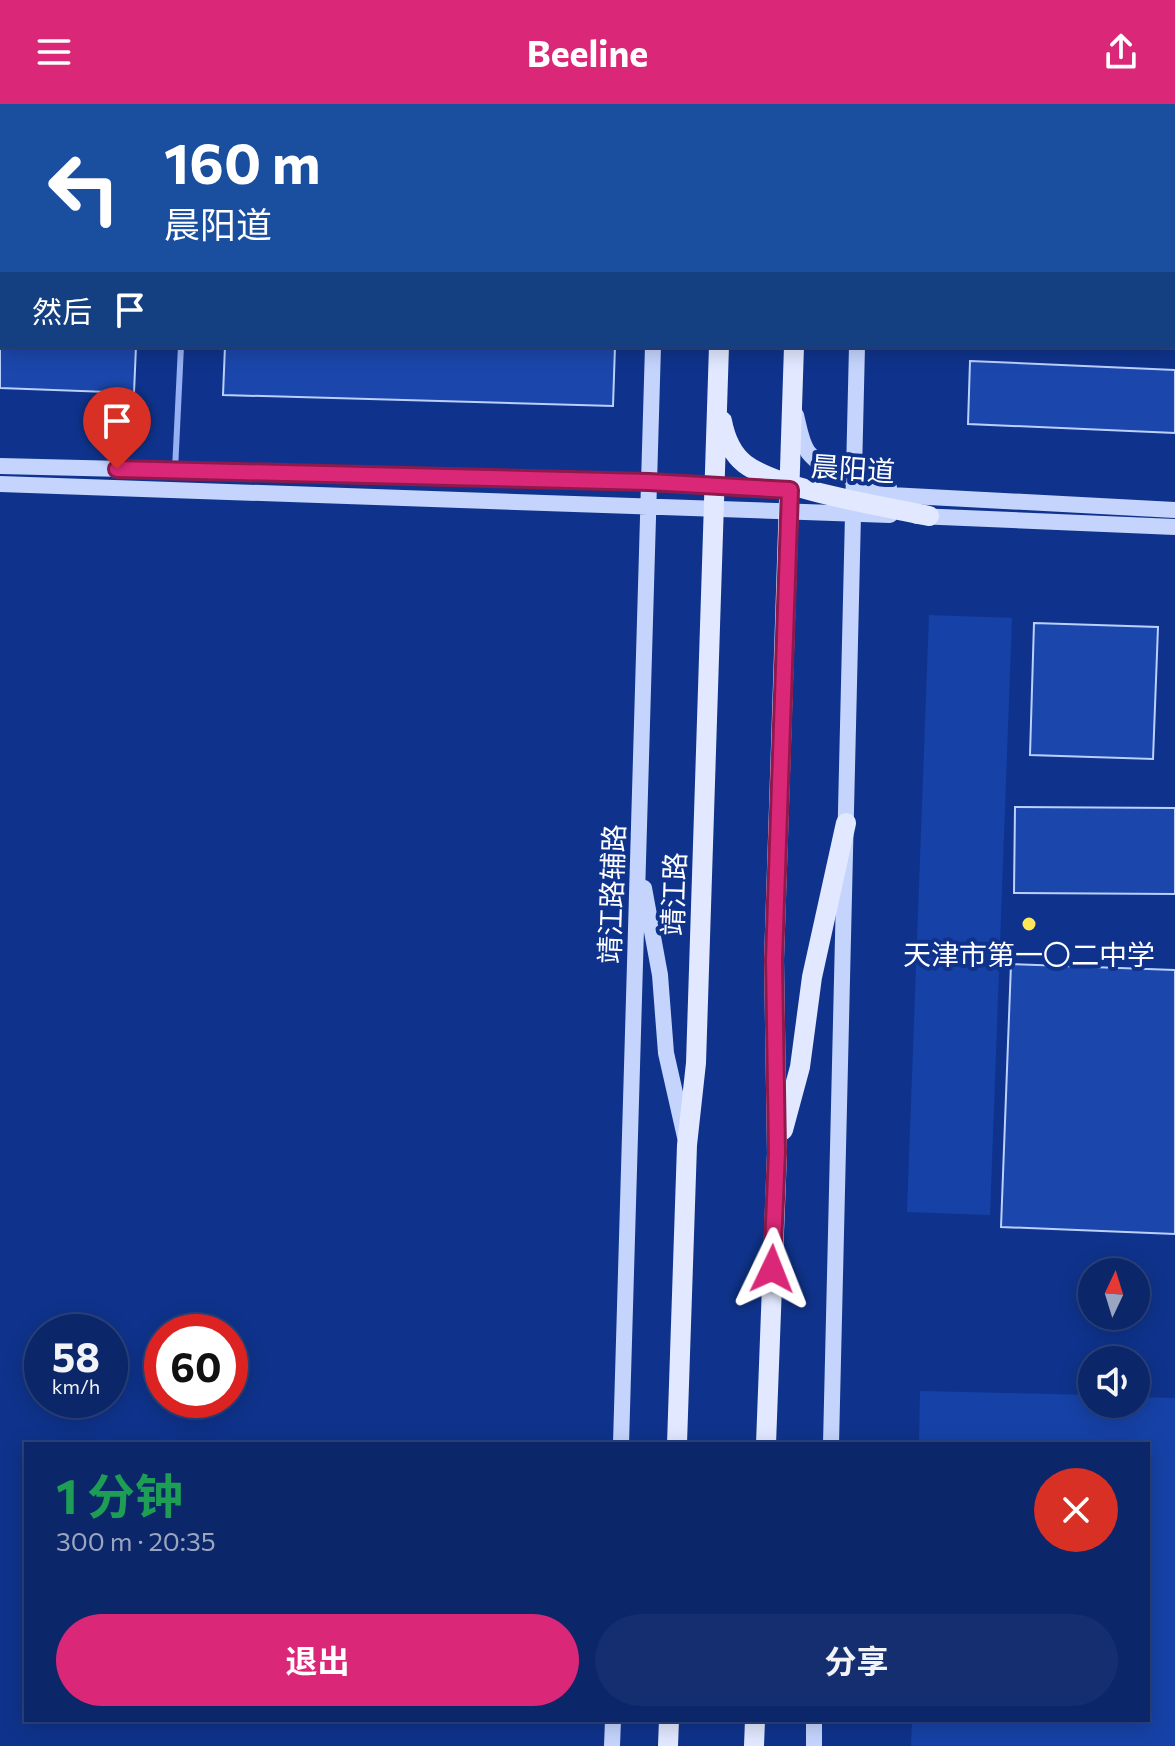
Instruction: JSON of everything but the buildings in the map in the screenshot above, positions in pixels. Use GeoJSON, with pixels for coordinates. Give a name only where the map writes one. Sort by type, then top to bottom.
{"type":"FeatureCollection","features":[{"type":"Feature","properties":{"kind":"main road","name":"靖江路"},"geometry":{"type":"LineString","coordinates":[[677,1442],[687,1145],[696,1063],[719,348]]}},
{"type":"Feature","properties":{"kind":"main road"},"geometry":{"type":"LineString","coordinates":[[766,1442],[777,1153],[774,960],[794,348]]}},
{"type":"Feature","properties":{"kind":"main road"},"geometry":{"type":"LineString","coordinates":[[717,402],[730,447],[743,462],[761,474],[790,486],[927,507]]}},
{"type":"Feature","properties":{"kind":"main road"},"geometry":{"type":"LineString","coordinates":[[777,1153],[800,1067],[812,977],[846,823]]}},
{"type":"Feature","properties":{"kind":"main road"},"geometry":{"type":"LineString","coordinates":[[668,1746],[669,1722]]}},
{"type":"Feature","properties":{"kind":"main road"},"geometry":{"type":"LineString","coordinates":[[754,1746],[755,1722]]}},
{"type":"Feature","properties":{"kind":"street","name":"靖江路辅路"},"geometry":{"type":"LineString","coordinates":[[621,1442],[653,348]]}},
{"type":"Feature","properties":{"kind":"street"},"geometry":{"type":"LineString","coordinates":[[831,1442],[857,348]]}},
{"type":"Feature","properties":{"kind":"street"},"geometry":{"type":"LineString","coordinates":[[793,400],[806,450],[852,496]]}},
{"type":"Feature","properties":{"kind":"street","name":"晨阳道"},"geometry":{"type":"LineString","coordinates":[[0,466],[790,486]]}},
{"type":"Feature","properties":{"kind":"street","name":"晨阳道"},"geometry":{"type":"LineString","coordinates":[[0,484],[789,511],[852,496]]}},
{"type":"Feature","properties":{"kind":"street","name":"晨阳道"},"geometry":{"type":"LineString","coordinates":[[927,507],[1175,510]]}},
{"type":"Feature","properties":{"kind":"street"},"geometry":{"type":"LineString","coordinates":[[927,507],[1175,527]]}},
{"type":"Feature","properties":{"kind":"street"},"geometry":{"type":"LineString","coordinates":[[638,855],[660,975],[666,1053],[687,1145]]}},
{"type":"Feature","properties":{"kind":"street"},"geometry":{"type":"LineString","coordinates":[[612,1746],[613,1722]]}},
{"type":"Feature","properties":{"kind":"street"},"geometry":{"type":"LineString","coordinates":[[814,1722],[814,1746]]}},
{"type":"Feature","properties":{"kind":"lane"},"geometry":{"type":"LineString","coordinates":[[175,470],[181,348]]}},
{"type":"Feature","properties":{"kind":"shaded area"},"geometry":{"type":"Polygon","coordinates":[[[929,615],[1012,618],[990,1215],[907,1212],[929,615]]]}},
{"type":"Feature","properties":{"kind":"shaded area"},"geometry":{"type":"Polygon","coordinates":[[[920,1391],[1078,1395],[1078,1418],[1150,1418],[1150,1397],[1175,1398],[1175,1746],[911,1746],[912,1722],[1150,1722],[1150,1442],[919,1442],[920,1391]]]}},
{"type":"Feature","properties":{"kind":"place","name":"天津市第一〇二中学"},"geometry":{"type":"Point","coordinates":[1029,924]}},
{"type":"Feature","properties":{"kind":"route"},"geometry":{"type":"LineString","coordinates":[[117,469],[649,482],[790,490],[774,960],[777,1153],[772,1269]]}}]}
